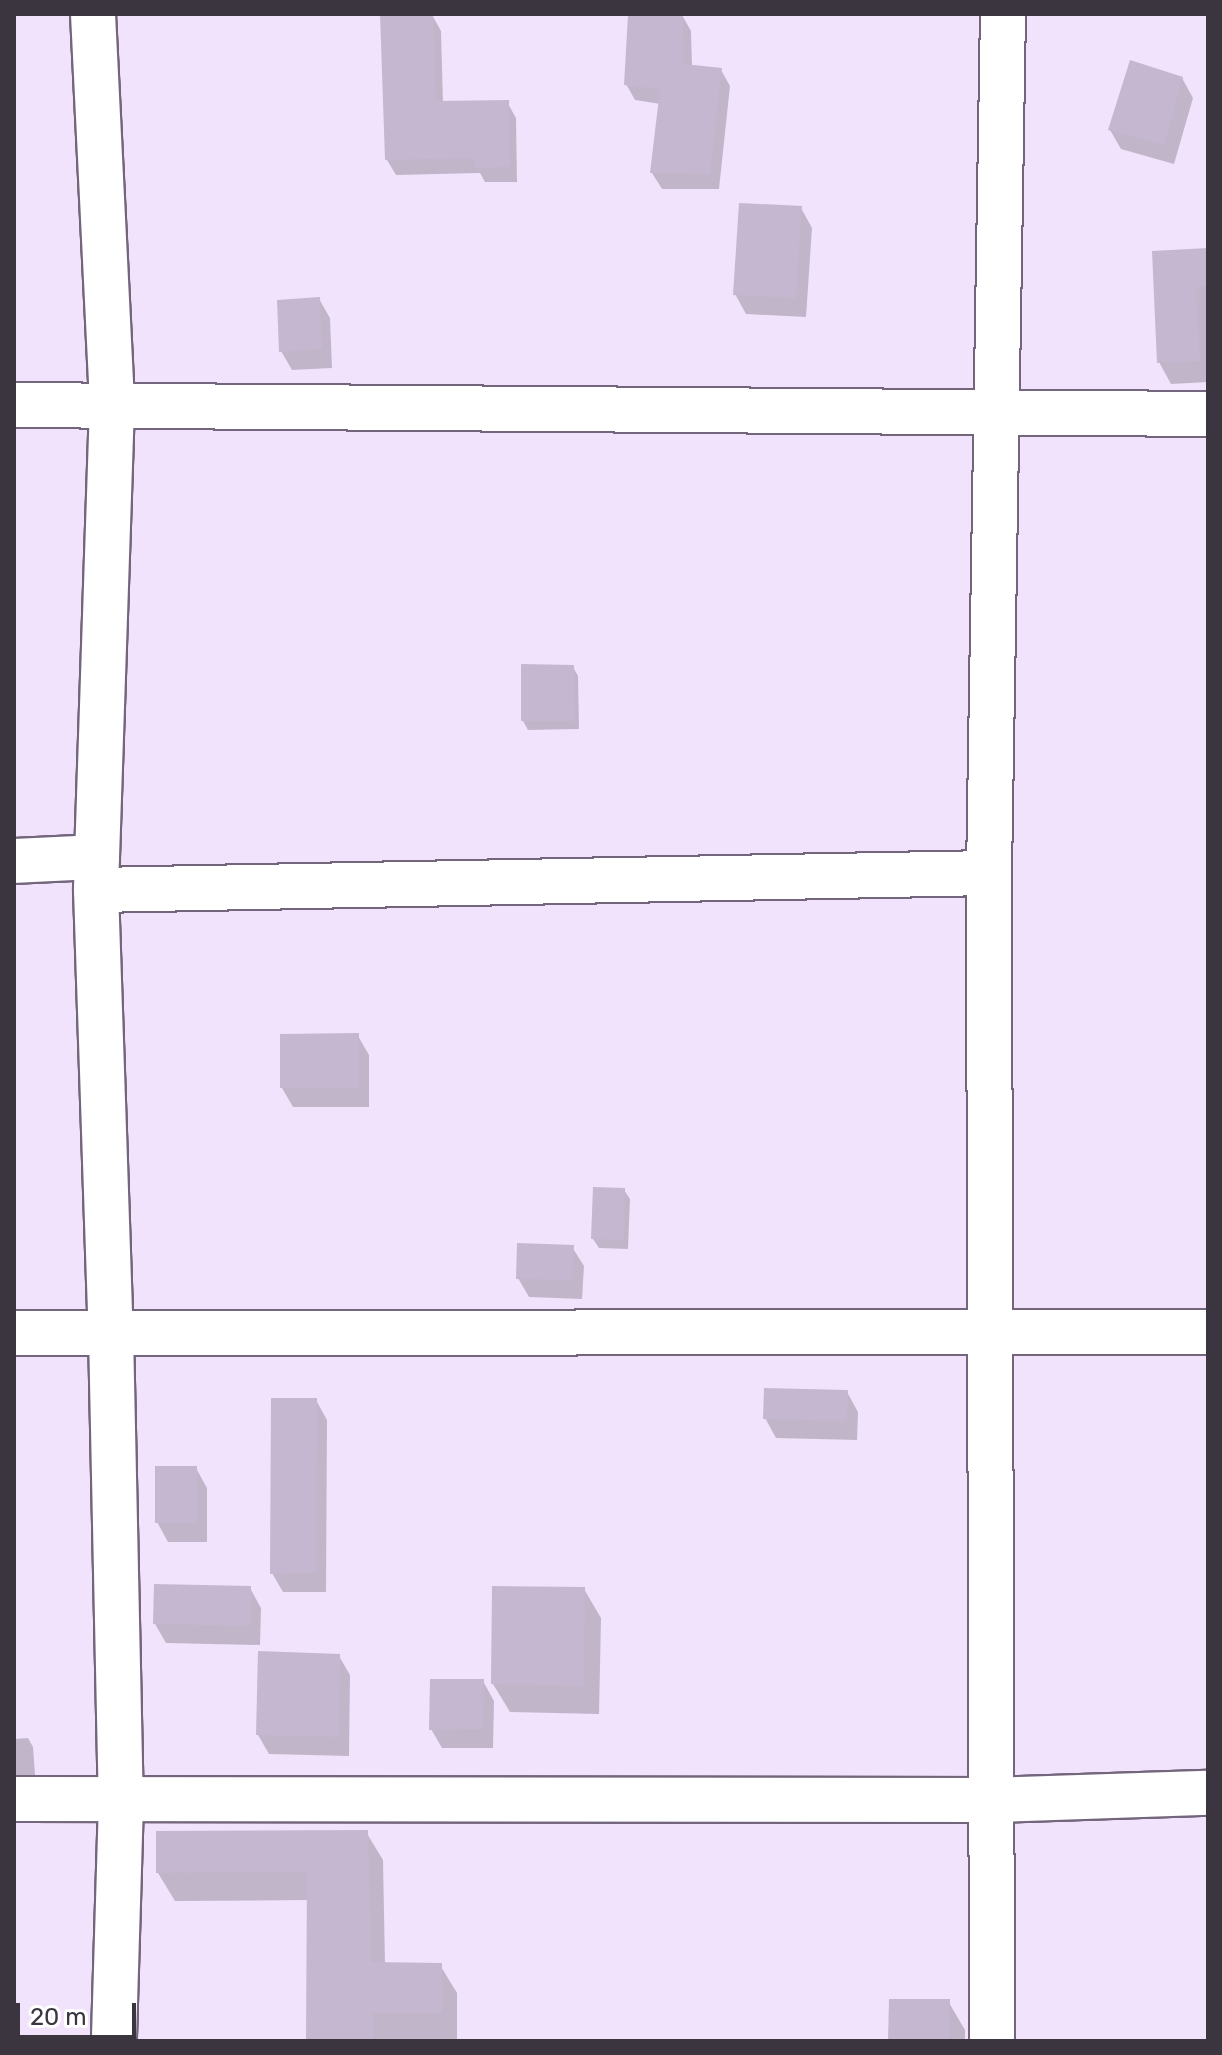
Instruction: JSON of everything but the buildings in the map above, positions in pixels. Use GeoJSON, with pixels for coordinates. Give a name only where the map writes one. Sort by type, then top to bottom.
{"type":"FeatureCollection","features":[{"type":"Feature","properties":{"kind":"street"},"geometry":{"type":"LineString","coordinates":[[93,14],[112,405],[96,874],[111,1333],[121,1801],[114,2041]]}},
{"type":"Feature","properties":{"kind":"street"},"geometry":{"type":"LineString","coordinates":[[992,2041],[989,873],[999,413],[1003,14]]}},
{"type":"Feature","properties":{"kind":"street"},"geometry":{"type":"LineString","coordinates":[[14,405],[1208,414]]}},
{"type":"Feature","properties":{"kind":"street"},"geometry":{"type":"LineString","coordinates":[[14,861],[96,874],[989,873]]}},
{"type":"Feature","properties":{"kind":"street"},"geometry":{"type":"LineString","coordinates":[[14,1333],[1208,1332]]}},
{"type":"Feature","properties":{"kind":"street"},"geometry":{"type":"LineString","coordinates":[[14,1799],[992,1800],[1208,1793]]}}]}
